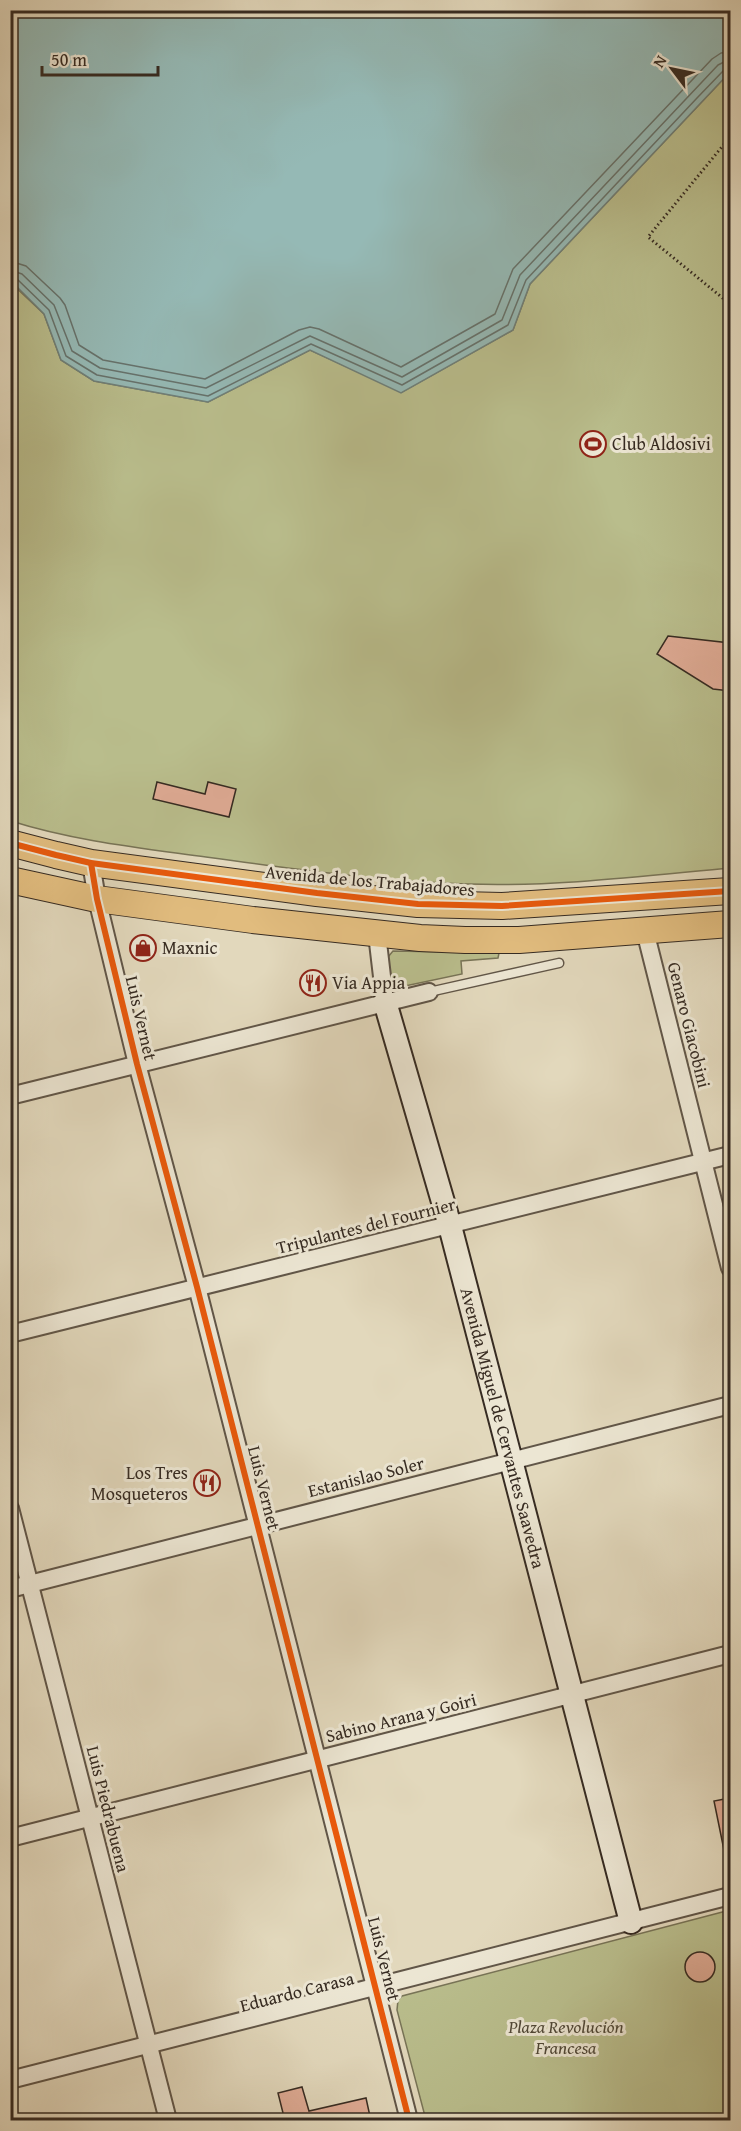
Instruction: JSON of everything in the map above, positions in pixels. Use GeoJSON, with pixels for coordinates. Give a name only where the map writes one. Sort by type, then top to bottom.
{"type":"FeatureCollection","features":[{"type":"Feature","properties":{"kind":"main road","name":"Avenida de los Trabajadores"},"geometry":{"type":"LineString","coordinates":[[10,843],[91,863],[317,893],[418,903],[502,906],[730,891]]}},
{"type":"Feature","properties":{"kind":"main road"},"geometry":{"type":"LineString","coordinates":[[10,880],[97,899],[377,934],[487,940],[730,924]]}},
{"type":"Feature","properties":{"kind":"street","name":"Luis Vernet"},"geometry":{"type":"LineString","coordinates":[[91,863],[97,899],[137,1064],[197,1287],[410,2121]]}},
{"type":"Feature","properties":{"kind":"street","name":"Genaro Giacobini"},"geometry":{"type":"LineString","coordinates":[[645,931],[730,1268]]}},
{"type":"Feature","properties":{"kind":"street","name":"Avenida Miguel de Cervantes Saavedra"},"geometry":{"type":"LineString","coordinates":[[377,934],[385,1002],[450,1226],[631,1922]]}},
{"type":"Feature","properties":{"kind":"street"},"geometry":{"type":"LineString","coordinates":[[10,1096],[429,992]]}},
{"type":"Feature","properties":{"kind":"street","name":"Tripulantes del Fournier"},"geometry":{"type":"LineString","coordinates":[[10,1334],[730,1155]]}},
{"type":"Feature","properties":{"kind":"street","name":"Estanislao Soler"},"geometry":{"type":"LineString","coordinates":[[10,1589],[730,1405]]}},
{"type":"Feature","properties":{"kind":"street","name":"Luis Piedrabuena"},"geometry":{"type":"LineString","coordinates":[[10,1508],[168,2121]]}},
{"type":"Feature","properties":{"kind":"street","name":"Sabino Arana y Goiri"},"geometry":{"type":"LineString","coordinates":[[10,1838],[730,1654]]}},
{"type":"Feature","properties":{"kind":"street","name":"Eduardo Carasa"},"geometry":{"type":"LineString","coordinates":[[10,2080],[730,1896]]}},
{"type":"Feature","properties":{"kind":"lane"},"geometry":{"type":"LineString","coordinates":[[429,992],[559,963]]}},
{"type":"Feature","properties":{"kind":"path"},"geometry":{"type":"LineString","coordinates":[[730,136],[648,237],[730,304]]}},
{"type":"Feature","properties":{"kind":"green space","name":"Club Aldosivi"},"geometry":{"type":"Polygon","coordinates":[[[730,72],[730,868],[534,884],[468,884],[403,880],[271,866],[132,847],[59,834],[11,821],[10,282],[44,314],[61,360],[94,381],[208,402],[310,350],[402,392],[513,330],[530,284],[730,72]]]}},
{"type":"Feature","properties":{"kind":"green space"},"geometry":{"type":"Polygon","coordinates":[[[393,951],[499,953],[498,958],[461,961],[462,974],[405,986],[395,983],[390,976],[388,957],[393,951]]]}},
{"type":"Feature","properties":{"kind":"green space","name":"Plaza Revolución Francesa"},"geometry":{"type":"Polygon","coordinates":[[[730,1910],[730,2120],[426,2120],[397,2010],[398,2000],[402,1996],[730,1910]]]}},
{"type":"Feature","properties":{"kind":"water"},"geometry":{"type":"Polygon","coordinates":[[[10,11],[730,11],[730,72],[530,284],[513,330],[401,393],[310,350],[208,402],[94,381],[61,360],[44,314],[11,281],[10,11]]]}},
{"type":"Feature","properties":{"kind":"building"},"geometry":{"type":"Polygon","coordinates":[[[668,636],[730,643],[730,691],[713,689],[657,654],[668,636]]]}},
{"type":"Feature","properties":{"kind":"building"},"geometry":{"type":"Polygon","coordinates":[[[157,782],[205,794],[208,782],[236,789],[229,817],[153,799],[157,782]]]}},
{"type":"Feature","properties":{"kind":"building"},"geometry":{"type":"Polygon","coordinates":[[[730,1798],[730,1854],[725,1855],[714,1801],[730,1798]]]}},
{"type":"Feature","properties":{"kind":"building"},"geometry":{"type":"Polygon","coordinates":[[[700,1952],[711,1956],[715,1967],[711,1978],[700,1982],[689,1978],[685,1967],[689,1956],[700,1952]]]}},
{"type":"Feature","properties":{"kind":"building"},"geometry":{"type":"Polygon","coordinates":[[[302,2087],[309,2111],[366,2098],[371,2121],[285,2121],[278,2093],[302,2087]]]}},
{"type":"Feature","properties":{"kind":"cycle path"},"geometry":{"type":"LineString","coordinates":[[10,843],[91,863],[418,904],[502,906],[730,891]]}},
{"type":"Feature","properties":{"kind":"cycle path"},"geometry":{"type":"LineString","coordinates":[[91,863],[97,899],[137,1064],[197,1287],[409,2120]]}},
{"type":"Feature","properties":{"kind":"place","name":"Club Aldosivi"},"geometry":{"type":"Point","coordinates":[593,444]}},
{"type":"Feature","properties":{"kind":"place","name":"Maxnic"},"geometry":{"type":"Point","coordinates":[143,948]}},
{"type":"Feature","properties":{"kind":"place","name":"Via Appia"},"geometry":{"type":"Point","coordinates":[313,983]}},
{"type":"Feature","properties":{"kind":"place","name":"Los Tres Mosqueteros"},"geometry":{"type":"Point","coordinates":[207,1483]}}]}
